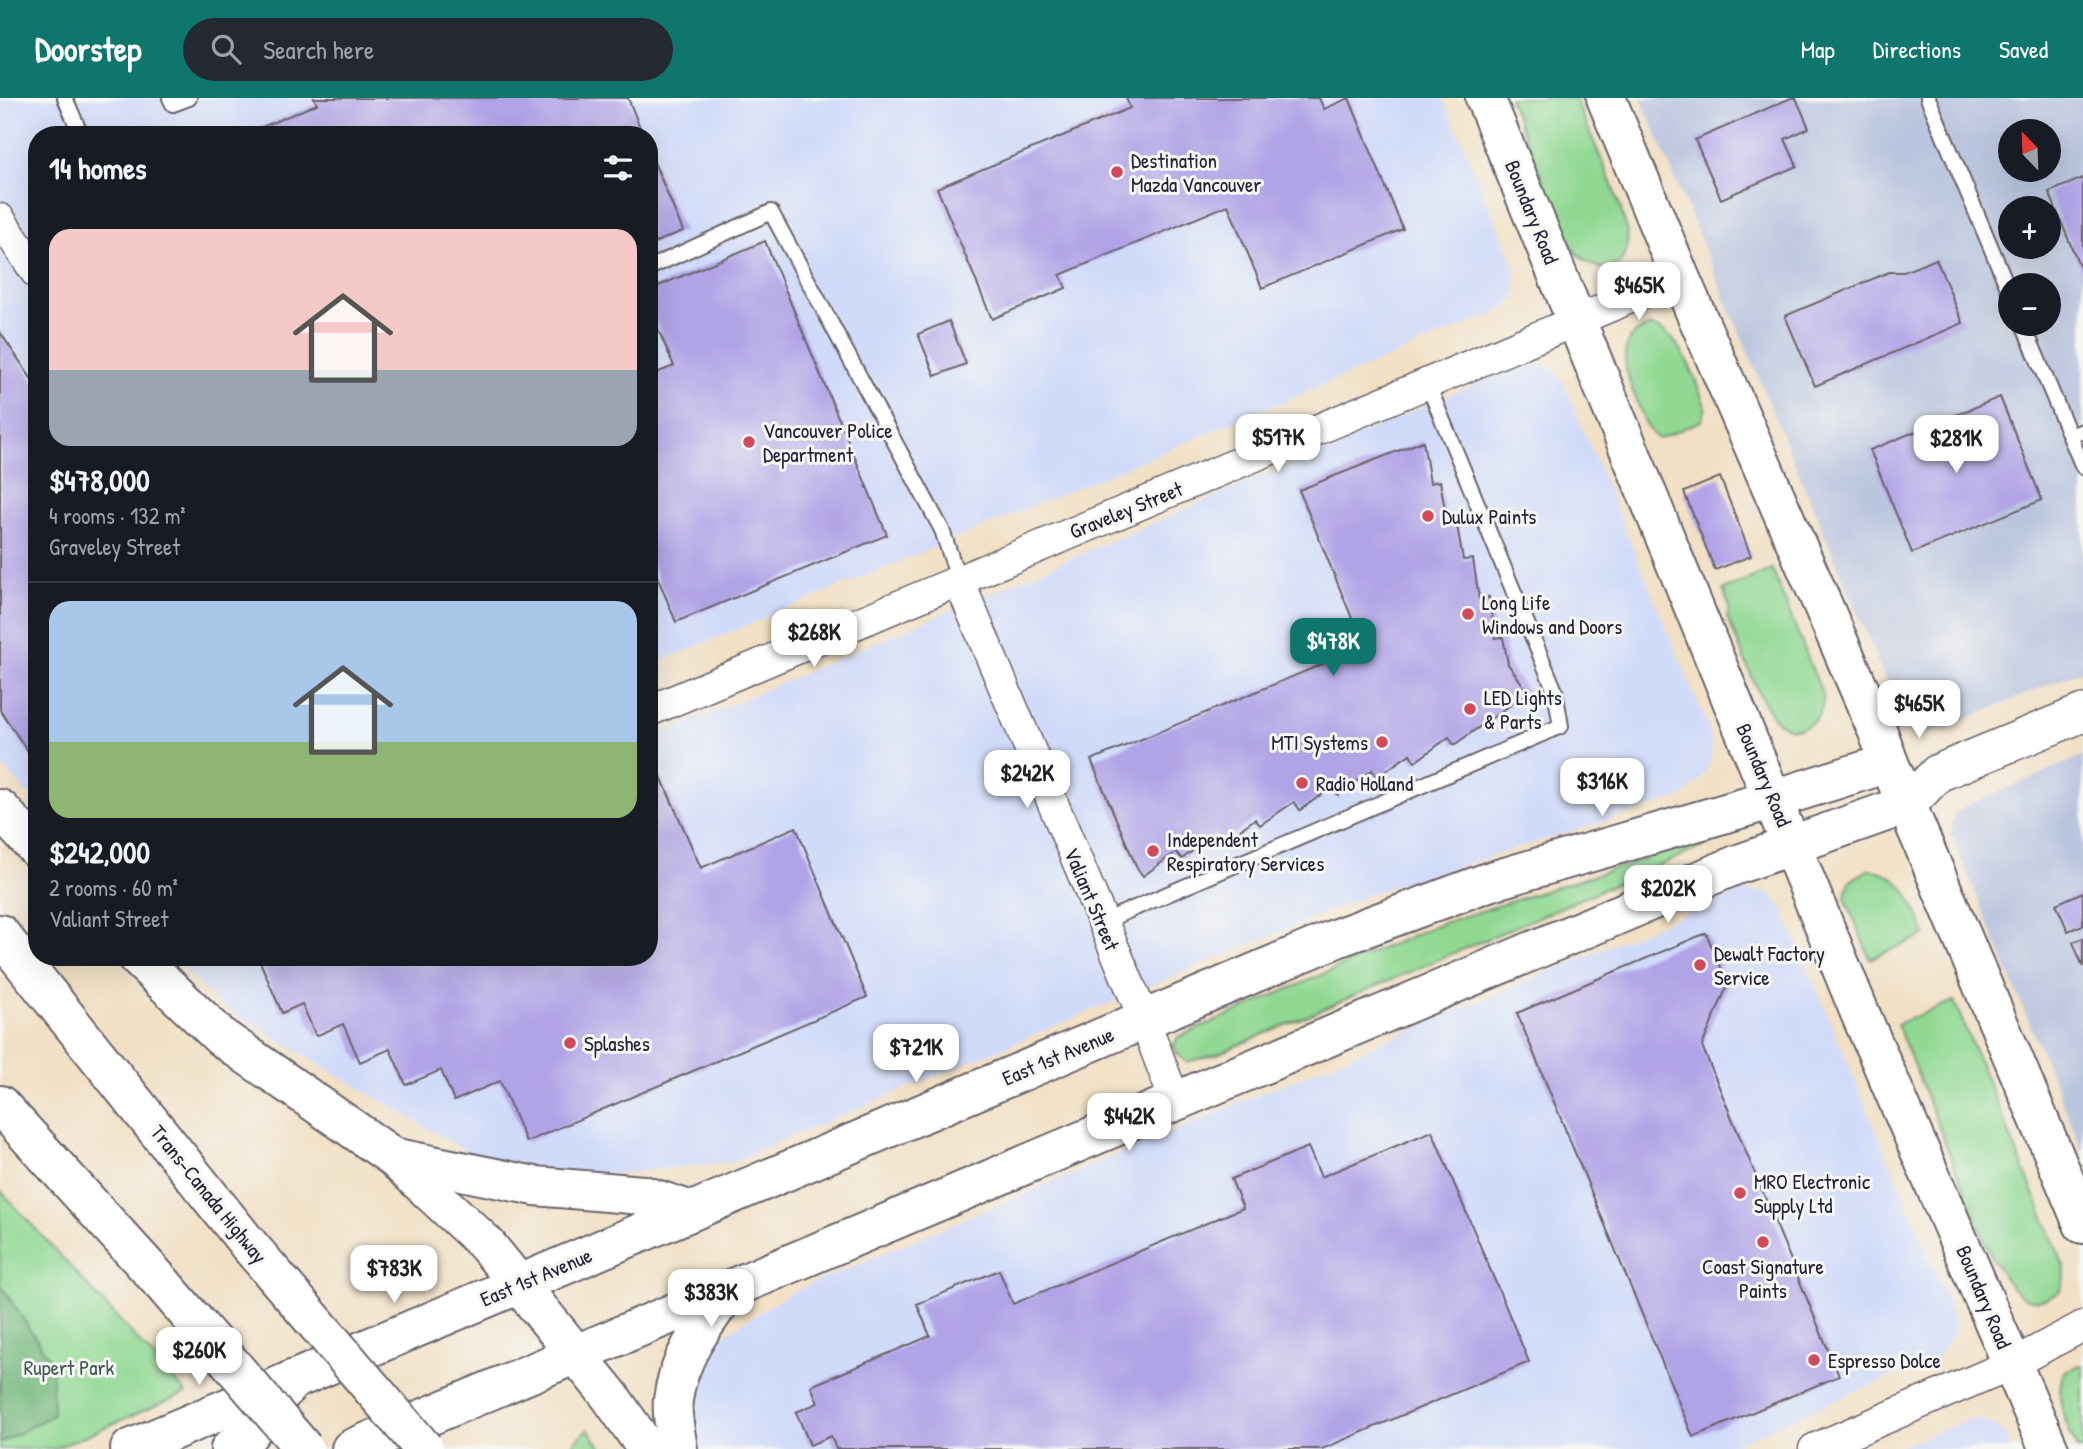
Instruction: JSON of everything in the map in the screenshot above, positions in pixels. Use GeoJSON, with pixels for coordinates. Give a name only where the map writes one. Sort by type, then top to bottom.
{"type":"FeatureCollection","features":[{"type":"Feature","properties":{"kind":"main road","name":"Boundary Road"},"geometry":{"type":"LineString","coordinates":[[1485,98],[1860,1013],[2049,1449]]}},
{"type":"Feature","properties":{"kind":"main road"},"geometry":{"type":"LineString","coordinates":[[1606,98],[1680,277],[1878,732],[2083,1224]]}},
{"type":"Feature","properties":{"kind":"main road","name":"East 1st Avenue"},"geometry":{"type":"LineString","coordinates":[[130,1449],[1337,938],[1488,882],[1889,763]]}},
{"type":"Feature","properties":{"kind":"main road"},"geometry":{"type":"LineString","coordinates":[[351,1449],[1711,875],[1908,804]]}},
{"type":"Feature","properties":{"kind":"main road"},"geometry":{"type":"LineString","coordinates":[[0,809],[28,839]]}},
{"type":"Feature","properties":{"kind":"main road","name":"Trans-Canada Highway"},"geometry":{"type":"LineString","coordinates":[[0,934],[248,1244],[424,1449]]}},
{"type":"Feature","properties":{"kind":"main road"},"geometry":{"type":"LineString","coordinates":[[146,966],[221,1037],[393,1157],[486,1244],[610,1396],[647,1449]]}},
{"type":"Feature","properties":{"kind":"main road"},"geometry":{"type":"LineString","coordinates":[[0,1105],[161,1282],[304,1449]]}},
{"type":"Feature","properties":{"kind":"main road"},"geometry":{"type":"LineString","coordinates":[[393,1157],[535,1186],[643,1195],[692,1211]]}},
{"type":"Feature","properties":{"kind":"main road"},"geometry":{"type":"LineString","coordinates":[[678,1449],[673,1402],[681,1367],[695,1336],[729,1290]]}},
{"type":"Feature","properties":{"kind":"main road"},"geometry":{"type":"LineString","coordinates":[[230,1449],[245,1438],[292,1380]]}},
{"type":"Feature","properties":{"kind":"street"},"geometry":{"type":"LineString","coordinates":[[0,219],[28,261]]}},
{"type":"Feature","properties":{"kind":"street","name":"Graveley Street"},"geometry":{"type":"LineString","coordinates":[[658,707],[1680,277]]}},
{"type":"Feature","properties":{"kind":"street","name":"Valiant Street"},"geometry":{"type":"LineString","coordinates":[[959,581],[1144,1019],[1175,1101]]}},
{"type":"Feature","properties":{"kind":"street"},"geometry":{"type":"LineString","coordinates":[[1908,804],[1938,773],[2083,713]]}},
{"type":"Feature","properties":{"kind":"street"},"geometry":{"type":"LineString","coordinates":[[1889,763],[1938,773]]}},
{"type":"Feature","properties":{"kind":"street"},"geometry":{"type":"LineString","coordinates":[[1814,1449],[2012,1364],[2083,1326]]}},
{"type":"Feature","properties":{"kind":"lane"},"geometry":{"type":"LineString","coordinates":[[65,98],[77,126]]}},
{"type":"Feature","properties":{"kind":"lane"},"geometry":{"type":"LineString","coordinates":[[170,98],[173,104],[189,98]]}},
{"type":"Feature","properties":{"kind":"lane"},"geometry":{"type":"LineString","coordinates":[[1928,98],[2002,273]]}},
{"type":"Feature","properties":{"kind":"lane"},"geometry":{"type":"LineString","coordinates":[[658,264],[771,212],[942,530],[959,581]]}},
{"type":"Feature","properties":{"kind":"lane"},"geometry":{"type":"LineString","coordinates":[[2029,336],[2077,434],[2083,467]]}},
{"type":"Feature","properties":{"kind":"lane"},"geometry":{"type":"LineString","coordinates":[[1102,922],[1561,726],[1555,691],[1428,384]]}},
{"type":"Feature","properties":{"kind":"shaded area"},"geometry":{"type":"Polygon","coordinates":[[[0,98],[1443,98],[1515,267],[1514,300],[1498,312],[658,662],[658,126],[28,126],[28,794],[0,764],[0,98]]]}},
{"type":"Feature","properties":{"kind":"shaded area"},"geometry":{"type":"Polygon","coordinates":[[[1641,98],[2083,98],[2083,670],[1934,733],[1914,731],[1902,719],[1641,98]]]}},
{"type":"Feature","properties":{"kind":"shaded area"},"geometry":{"type":"Polygon","coordinates":[[[1524,363],[1540,363],[1550,367],[1561,378],[1708,727],[1712,748],[1709,766],[1699,781],[1682,797],[1372,893],[731,1162],[583,1177],[474,1156],[215,1002],[183,966],[658,966],[658,736],[1524,363]]]}},
{"type":"Feature","properties":{"kind":"shaded area"},"geometry":{"type":"Polygon","coordinates":[[[2083,756],[2083,1152],[1951,834],[1954,816],[1965,806],[2083,756]]]}},
{"type":"Feature","properties":{"kind":"shaded area"},"geometry":{"type":"Polygon","coordinates":[[[1747,891],[1772,895],[1783,909],[1951,1308],[1955,1327],[1953,1336],[1937,1357],[1723,1449],[701,1449],[694,1398],[701,1360],[722,1336],[792,1292],[1735,893],[1747,891]]]}},
{"type":"Feature","properties":{"kind":"shaded area"},"geometry":{"type":"Polygon","coordinates":[[[1970,1419],[1984,1420],[1999,1429],[2011,1449],[1894,1449],[1970,1419]]]}},
{"type":"Feature","properties":{"kind":"green space"},"geometry":{"type":"Polygon","coordinates":[[[1509,98],[1575,98],[1623,216],[1627,246],[1617,265],[1602,268],[1594,265],[1571,247],[1509,98]]]}},
{"type":"Feature","properties":{"kind":"green space"},"geometry":{"type":"Polygon","coordinates":[[[1651,326],[1662,331],[1680,348],[1706,408],[1701,421],[1659,439],[1644,421],[1630,384],[1625,360],[1630,339],[1638,331],[1651,326]]]}},
{"type":"Feature","properties":{"kind":"green space"},"geometry":{"type":"Polygon","coordinates":[[[1772,569],[1823,696],[1819,713],[1814,720],[1800,728],[1784,726],[1769,711],[1727,617],[1730,608],[1723,590],[1772,569]]]}},
{"type":"Feature","properties":{"kind":"green space"},"geometry":{"type":"Polygon","coordinates":[[[1720,835],[1721,839],[1215,1055],[1186,1062],[1177,1054],[1174,1044],[1178,1037],[1434,926],[1720,835]]]}},
{"type":"Feature","properties":{"kind":"green space"},"geometry":{"type":"Polygon","coordinates":[[[1868,870],[1880,871],[1899,883],[1912,902],[1926,935],[1870,959],[1845,898],[1850,881],[1868,870]]]}},
{"type":"Feature","properties":{"kind":"green space"},"geometry":{"type":"Polygon","coordinates":[[[1954,1001],[2064,1266],[2065,1276],[2060,1291],[2048,1298],[2028,1299],[2019,1294],[1992,1258],[1897,1024],[1954,1001]]]}},
{"type":"Feature","properties":{"kind":"green space","name":"Rupert Park"},"geometry":{"type":"Polygon","coordinates":[[[0,1190],[186,1393],[54,1449],[0,1449],[0,1190]]]}},
{"type":"Feature","properties":{"kind":"green space"},"geometry":{"type":"Polygon","coordinates":[[[0,1284],[52,1363],[53,1415],[0,1443],[0,1284]]]}},
{"type":"Feature","properties":{"kind":"green space"},"geometry":{"type":"Polygon","coordinates":[[[2083,1366],[2083,1449],[2077,1449],[2063,1411],[2060,1390],[2065,1371],[2083,1366]]]}},
{"type":"Feature","properties":{"kind":"green space"},"geometry":{"type":"Polygon","coordinates":[[[588,1429],[602,1449],[568,1449],[588,1429]]]}},
{"type":"Feature","properties":{"kind":"building"},"geometry":{"type":"Polygon","coordinates":[[[314,98],[628,98],[639,126],[264,126],[317,104],[314,98]]]}},
{"type":"Feature","properties":{"kind":"building"},"geometry":{"type":"Polygon","coordinates":[[[1126,98],[1319,98],[1324,109],[1349,98],[1403,229],[1262,288],[1228,205],[1060,275],[1066,288],[992,319],[937,188],[1130,108],[1126,98]]]}},
{"type":"Feature","properties":{"kind":"building"},"geometry":{"type":"Polygon","coordinates":[[[1796,98],[1809,128],[1785,139],[1797,166],[1721,199],[1695,140],[1796,98]]]}},
{"type":"Feature","properties":{"kind":"building"},"geometry":{"type":"Polygon","coordinates":[[[658,171],[683,231],[658,241],[658,171]]]}},
{"type":"Feature","properties":{"kind":"building"},"geometry":{"type":"Polygon","coordinates":[[[2083,178],[2083,275],[2061,221],[2061,196],[2051,196],[2049,192],[2083,178]]]}},
{"type":"Feature","properties":{"kind":"building","name":"Vancouver Police Department"},"geometry":{"type":"Polygon","coordinates":[[[765,241],[887,535],[676,622],[658,579],[658,372],[674,366],[658,329],[658,286],[765,241]]]}},
{"type":"Feature","properties":{"kind":"building"},"geometry":{"type":"Polygon","coordinates":[[[1936,259],[1963,323],[1815,386],[1785,316],[1889,272],[1904,272],[1936,259]]]}},
{"type":"Feature","properties":{"kind":"building"},"geometry":{"type":"Polygon","coordinates":[[[949,321],[966,364],[935,376],[918,334],[949,321]]]}},
{"type":"Feature","properties":{"kind":"building"},"geometry":{"type":"Polygon","coordinates":[[[0,332],[28,374],[28,752],[0,710],[0,332]]]}},
{"type":"Feature","properties":{"kind":"building"},"geometry":{"type":"Polygon","coordinates":[[[2000,397],[2042,500],[1912,553],[1870,450],[2000,397]]]}},
{"type":"Feature","properties":{"kind":"building"},"geometry":{"type":"Polygon","coordinates":[[[1423,441],[1430,483],[1440,481],[1447,521],[1456,519],[1463,560],[1473,559],[1479,599],[1489,597],[1495,638],[1503,637],[1508,664],[1528,692],[1454,745],[1449,737],[1415,762],[1410,754],[1377,777],[1372,770],[1338,795],[1332,787],[1300,810],[1294,802],[1260,825],[1255,819],[1221,843],[1215,834],[1182,859],[1176,852],[1143,876],[1137,868],[1091,760],[1364,647],[1299,490],[1423,441]]]}},
{"type":"Feature","properties":{"kind":"building"},"geometry":{"type":"Polygon","coordinates":[[[1720,477],[1751,556],[1715,570],[1684,492],[1720,477]]]}},
{"type":"Feature","properties":{"kind":"building"},"geometry":{"type":"Polygon","coordinates":[[[661,777],[701,868],[796,827],[867,997],[526,1142],[500,1081],[454,1101],[441,1070],[406,1085],[390,1049],[360,1062],[343,1024],[316,1036],[302,1004],[282,1013],[262,966],[658,966],[658,778],[661,777]]]}},
{"type":"Feature","properties":{"kind":"building"},"geometry":{"type":"Polygon","coordinates":[[[2083,892],[2083,925],[2068,931],[2056,904],[2083,892]]]}},
{"type":"Feature","properties":{"kind":"building"},"geometry":{"type":"Polygon","coordinates":[[[1706,933],[1728,984],[1702,1046],[1839,1376],[1693,1437],[1517,1013],[1706,933]]]}},
{"type":"Feature","properties":{"kind":"building"},"geometry":{"type":"Polygon","coordinates":[[[2083,938],[2083,967],[2073,942],[2083,938]]]}},
{"type":"Feature","properties":{"kind":"building"},"geometry":{"type":"Polygon","coordinates":[[[1432,1131],[1529,1362],[1322,1449],[836,1449],[831,1436],[810,1445],[796,1412],[818,1403],[811,1386],[930,1336],[917,1304],[999,1270],[1013,1304],[1243,1208],[1231,1179],[1308,1147],[1321,1177],[1432,1131]]]}},
{"type":"Feature","properties":{"kind":"place","name":"Destination Mazda Vancouver"},"geometry":{"type":"Point","coordinates":[1117,172]}},
{"type":"Feature","properties":{"kind":"place","name":"Vancouver Police Department"},"geometry":{"type":"Point","coordinates":[749,442]}},
{"type":"Feature","properties":{"kind":"place","name":"Dulux Paints"},"geometry":{"type":"Point","coordinates":[1428,516]}},
{"type":"Feature","properties":{"kind":"place","name":"Long Life Windows and Doors"},"geometry":{"type":"Point","coordinates":[1468,614]}},
{"type":"Feature","properties":{"kind":"place","name":"LED Lights & Parts"},"geometry":{"type":"Point","coordinates":[1470,709]}},
{"type":"Feature","properties":{"kind":"place","name":"MTI Systems"},"geometry":{"type":"Point","coordinates":[1382,742]}},
{"type":"Feature","properties":{"kind":"place","name":"Radio Holland"},"geometry":{"type":"Point","coordinates":[1302,783]}},
{"type":"Feature","properties":{"kind":"place","name":"Independent Respiratory Services"},"geometry":{"type":"Point","coordinates":[1153,851]}},
{"type":"Feature","properties":{"kind":"place","name":"Dewalt Factory Service"},"geometry":{"type":"Point","coordinates":[1700,965]}},
{"type":"Feature","properties":{"kind":"place","name":"Splashes"},"geometry":{"type":"Point","coordinates":[570,1043]}},
{"type":"Feature","properties":{"kind":"place","name":"MRO Electronic Supply Ltd"},"geometry":{"type":"Point","coordinates":[1740,1193]}},
{"type":"Feature","properties":{"kind":"place","name":"Coast Signature Paints"},"geometry":{"type":"Point","coordinates":[1763,1242]}},
{"type":"Feature","properties":{"kind":"place","name":"Espresso Dolce"},"geometry":{"type":"Point","coordinates":[1814,1360]}}]}
